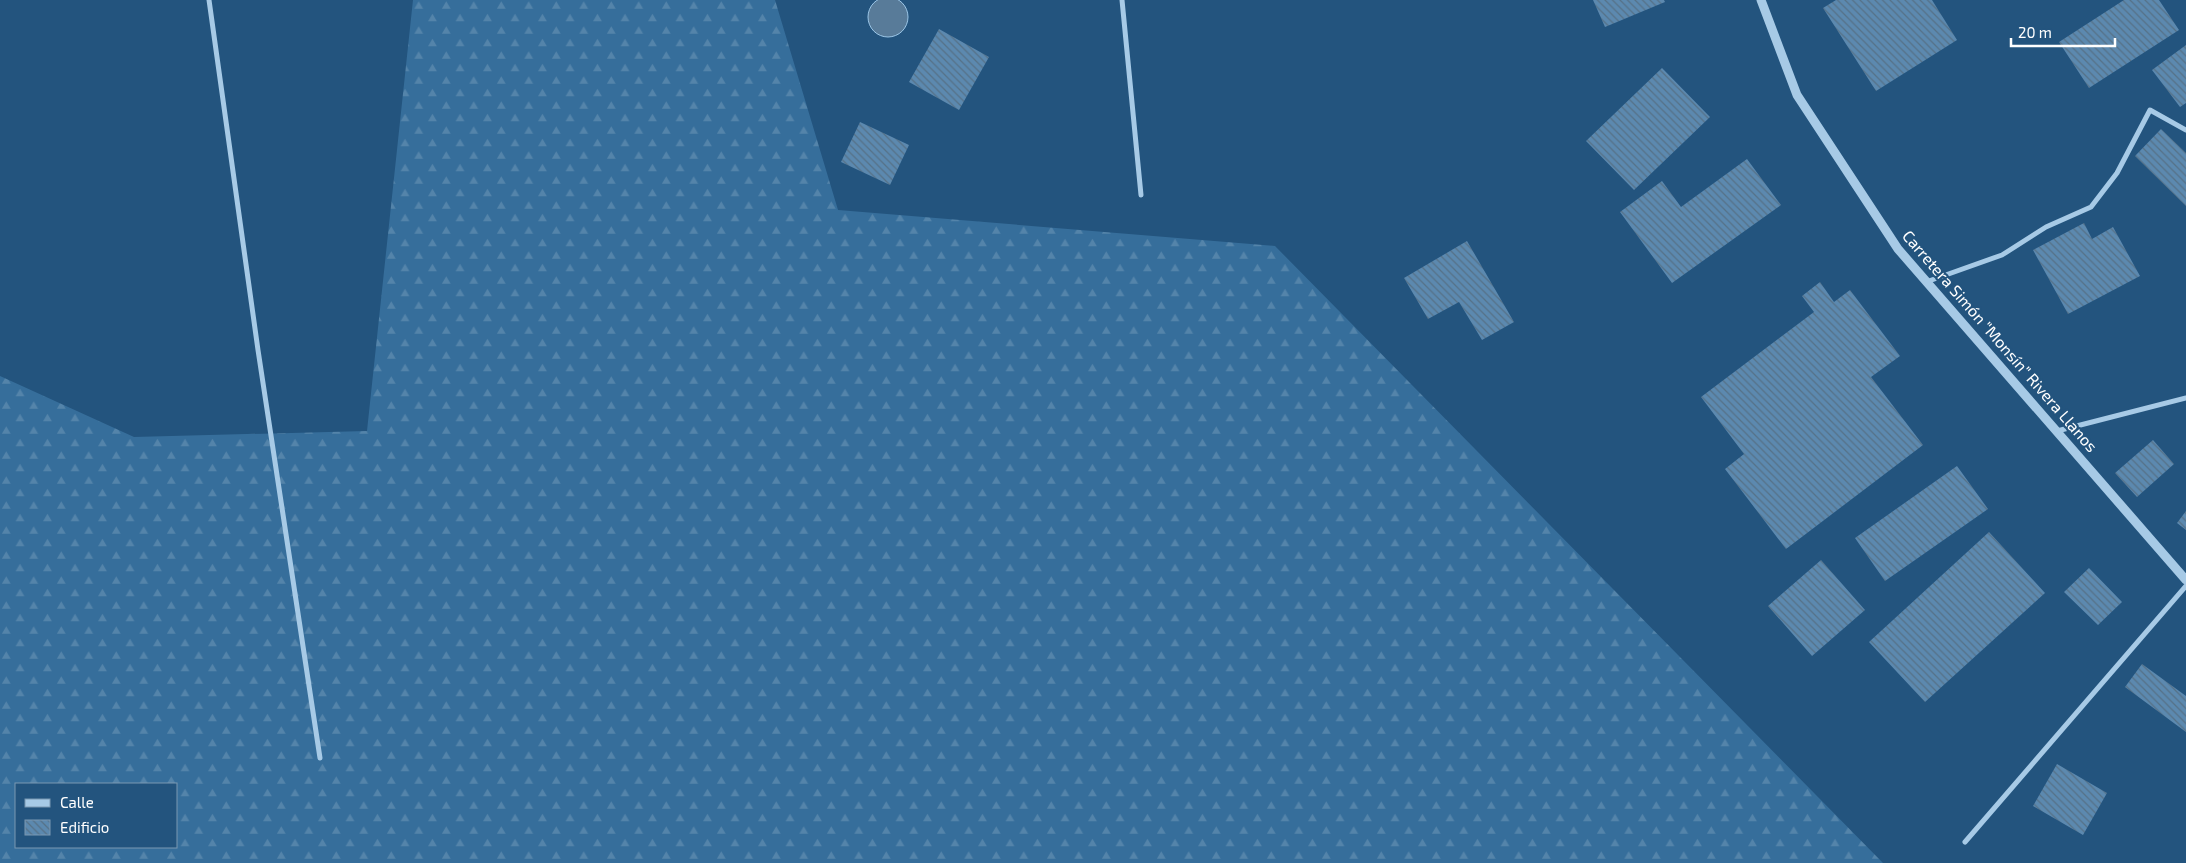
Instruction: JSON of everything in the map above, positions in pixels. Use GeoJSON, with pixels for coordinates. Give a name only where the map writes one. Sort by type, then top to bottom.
{"type":"FeatureCollection","features":[{"type":"Feature","properties":{"kind":"street"},"geometry":{"type":"LineString","coordinates":[[209,0],[258,350],[320,758]]}},
{"type":"Feature","properties":{"kind":"street"},"geometry":{"type":"LineString","coordinates":[[1122,0],[1141,195]]}},
{"type":"Feature","properties":{"kind":"street","name":"Carretera Simón \"Monsín\" Rivera Llanos"},"geometry":{"type":"LineString","coordinates":[[1761,0],[1797,96],[1898,249],[2186,580]]}},
{"type":"Feature","properties":{"kind":"street"},"geometry":{"type":"LineString","coordinates":[[1926,282],[2002,255],[2046,227],[2091,207],[2117,172],[2150,110],[2186,130]]}},
{"type":"Feature","properties":{"kind":"street"},"geometry":{"type":"LineString","coordinates":[[2057,431],[2186,398]]}},
{"type":"Feature","properties":{"kind":"street"},"geometry":{"type":"LineString","coordinates":[[1964,842],[2186,586]]}},
{"type":"Feature","properties":{"kind":"green space"},"geometry":{"type":"Polygon","coordinates":[[[413,0],[775,0],[838,210],[1275,246],[1883,863],[0,863],[0,376],[134,437],[367,431],[413,0]]]}},
{"type":"Feature","properties":{"kind":"shaded area"},"geometry":{"type":"Polygon","coordinates":[[[880,-1],[896,-1],[902,3],[907,13],[906,25],[902,31],[888,37],[874,31],[868,17],[874,3],[880,-1]]]}},
{"type":"Feature","properties":{"kind":"building"},"geometry":{"type":"Polygon","coordinates":[[[1593,0],[1664,0],[1665,2],[1605,27],[1593,0]]]}},
{"type":"Feature","properties":{"kind":"building"},"geometry":{"type":"Polygon","coordinates":[[[1836,0],[1932,0],[1957,40],[1876,91],[1823,8],[1836,0]]]}},
{"type":"Feature","properties":{"kind":"building"},"geometry":{"type":"Polygon","coordinates":[[[2124,0],[2159,0],[2179,30],[2089,88],[2059,42],[2124,0]]]}},
{"type":"Feature","properties":{"kind":"building"},"geometry":{"type":"Polygon","coordinates":[[[939,29],[989,57],[959,110],[909,82],[939,29]]]}},
{"type":"Feature","properties":{"kind":"building"},"geometry":{"type":"Polygon","coordinates":[[[2186,45],[2186,103],[2180,107],[2152,70],[2186,45]]]}},
{"type":"Feature","properties":{"kind":"building"},"geometry":{"type":"Polygon","coordinates":[[[1662,68],[1710,117],[1634,190],[1586,141],[1662,68]]]}},
{"type":"Feature","properties":{"kind":"building"},"geometry":{"type":"Polygon","coordinates":[[[860,122],[909,145],[890,185],[841,162],[860,122]]]}},
{"type":"Feature","properties":{"kind":"building"},"geometry":{"type":"Polygon","coordinates":[[[2161,129],[2186,153],[2186,206],[2135,156],[2161,129]]]}},
{"type":"Feature","properties":{"kind":"building"},"geometry":{"type":"Polygon","coordinates":[[[1747,159],[1781,205],[1672,283],[1620,212],[1662,181],[1681,207],[1747,159]]]}},
{"type":"Feature","properties":{"kind":"building"},"geometry":{"type":"Polygon","coordinates":[[[2084,223],[2092,239],[2113,227],[2140,276],[2068,314],[2033,250],[2084,223]]]}},
{"type":"Feature","properties":{"kind":"building"},"geometry":{"type":"Polygon","coordinates":[[[1467,241],[1514,322],[1482,340],[1459,302],[1428,319],[1404,278],[1467,241]]]}},
{"type":"Feature","properties":{"kind":"building"},"geometry":{"type":"Polygon","coordinates":[[[1820,282],[1834,302],[1850,290],[1900,356],[1871,377],[1923,445],[1786,549],[1725,469],[1744,454],[1701,397],[1814,312],[1802,296],[1820,282]]]}},
{"type":"Feature","properties":{"kind":"building"},"geometry":{"type":"Polygon","coordinates":[[[2153,440],[2174,464],[2137,497],[2115,473],[2153,440]]]}},
{"type":"Feature","properties":{"kind":"building"},"geometry":{"type":"Polygon","coordinates":[[[1957,466],[1988,509],[1885,581],[1855,538],[1957,466]]]}},
{"type":"Feature","properties":{"kind":"building"},"geometry":{"type":"Polygon","coordinates":[[[2186,511],[2186,530],[2177,523],[2186,511]]]}},
{"type":"Feature","properties":{"kind":"building"},"geometry":{"type":"Polygon","coordinates":[[[1989,532],[2045,593],[1925,702],[1869,642],[1989,532]]]}},
{"type":"Feature","properties":{"kind":"building"},"geometry":{"type":"Polygon","coordinates":[[[1821,560],[1865,610],[1812,656],[1768,606],[1821,560]]]}},
{"type":"Feature","properties":{"kind":"building"},"geometry":{"type":"Polygon","coordinates":[[[2089,568],[2122,602],[2098,625],[2064,592],[2089,568]]]}},
{"type":"Feature","properties":{"kind":"building"},"geometry":{"type":"Polygon","coordinates":[[[2142,664],[2186,696],[2186,732],[2125,687],[2142,664]]]}},
{"type":"Feature","properties":{"kind":"building"},"geometry":{"type":"Polygon","coordinates":[[[2057,764],[2107,793],[2083,835],[2033,806],[2057,764]]]}}]}
